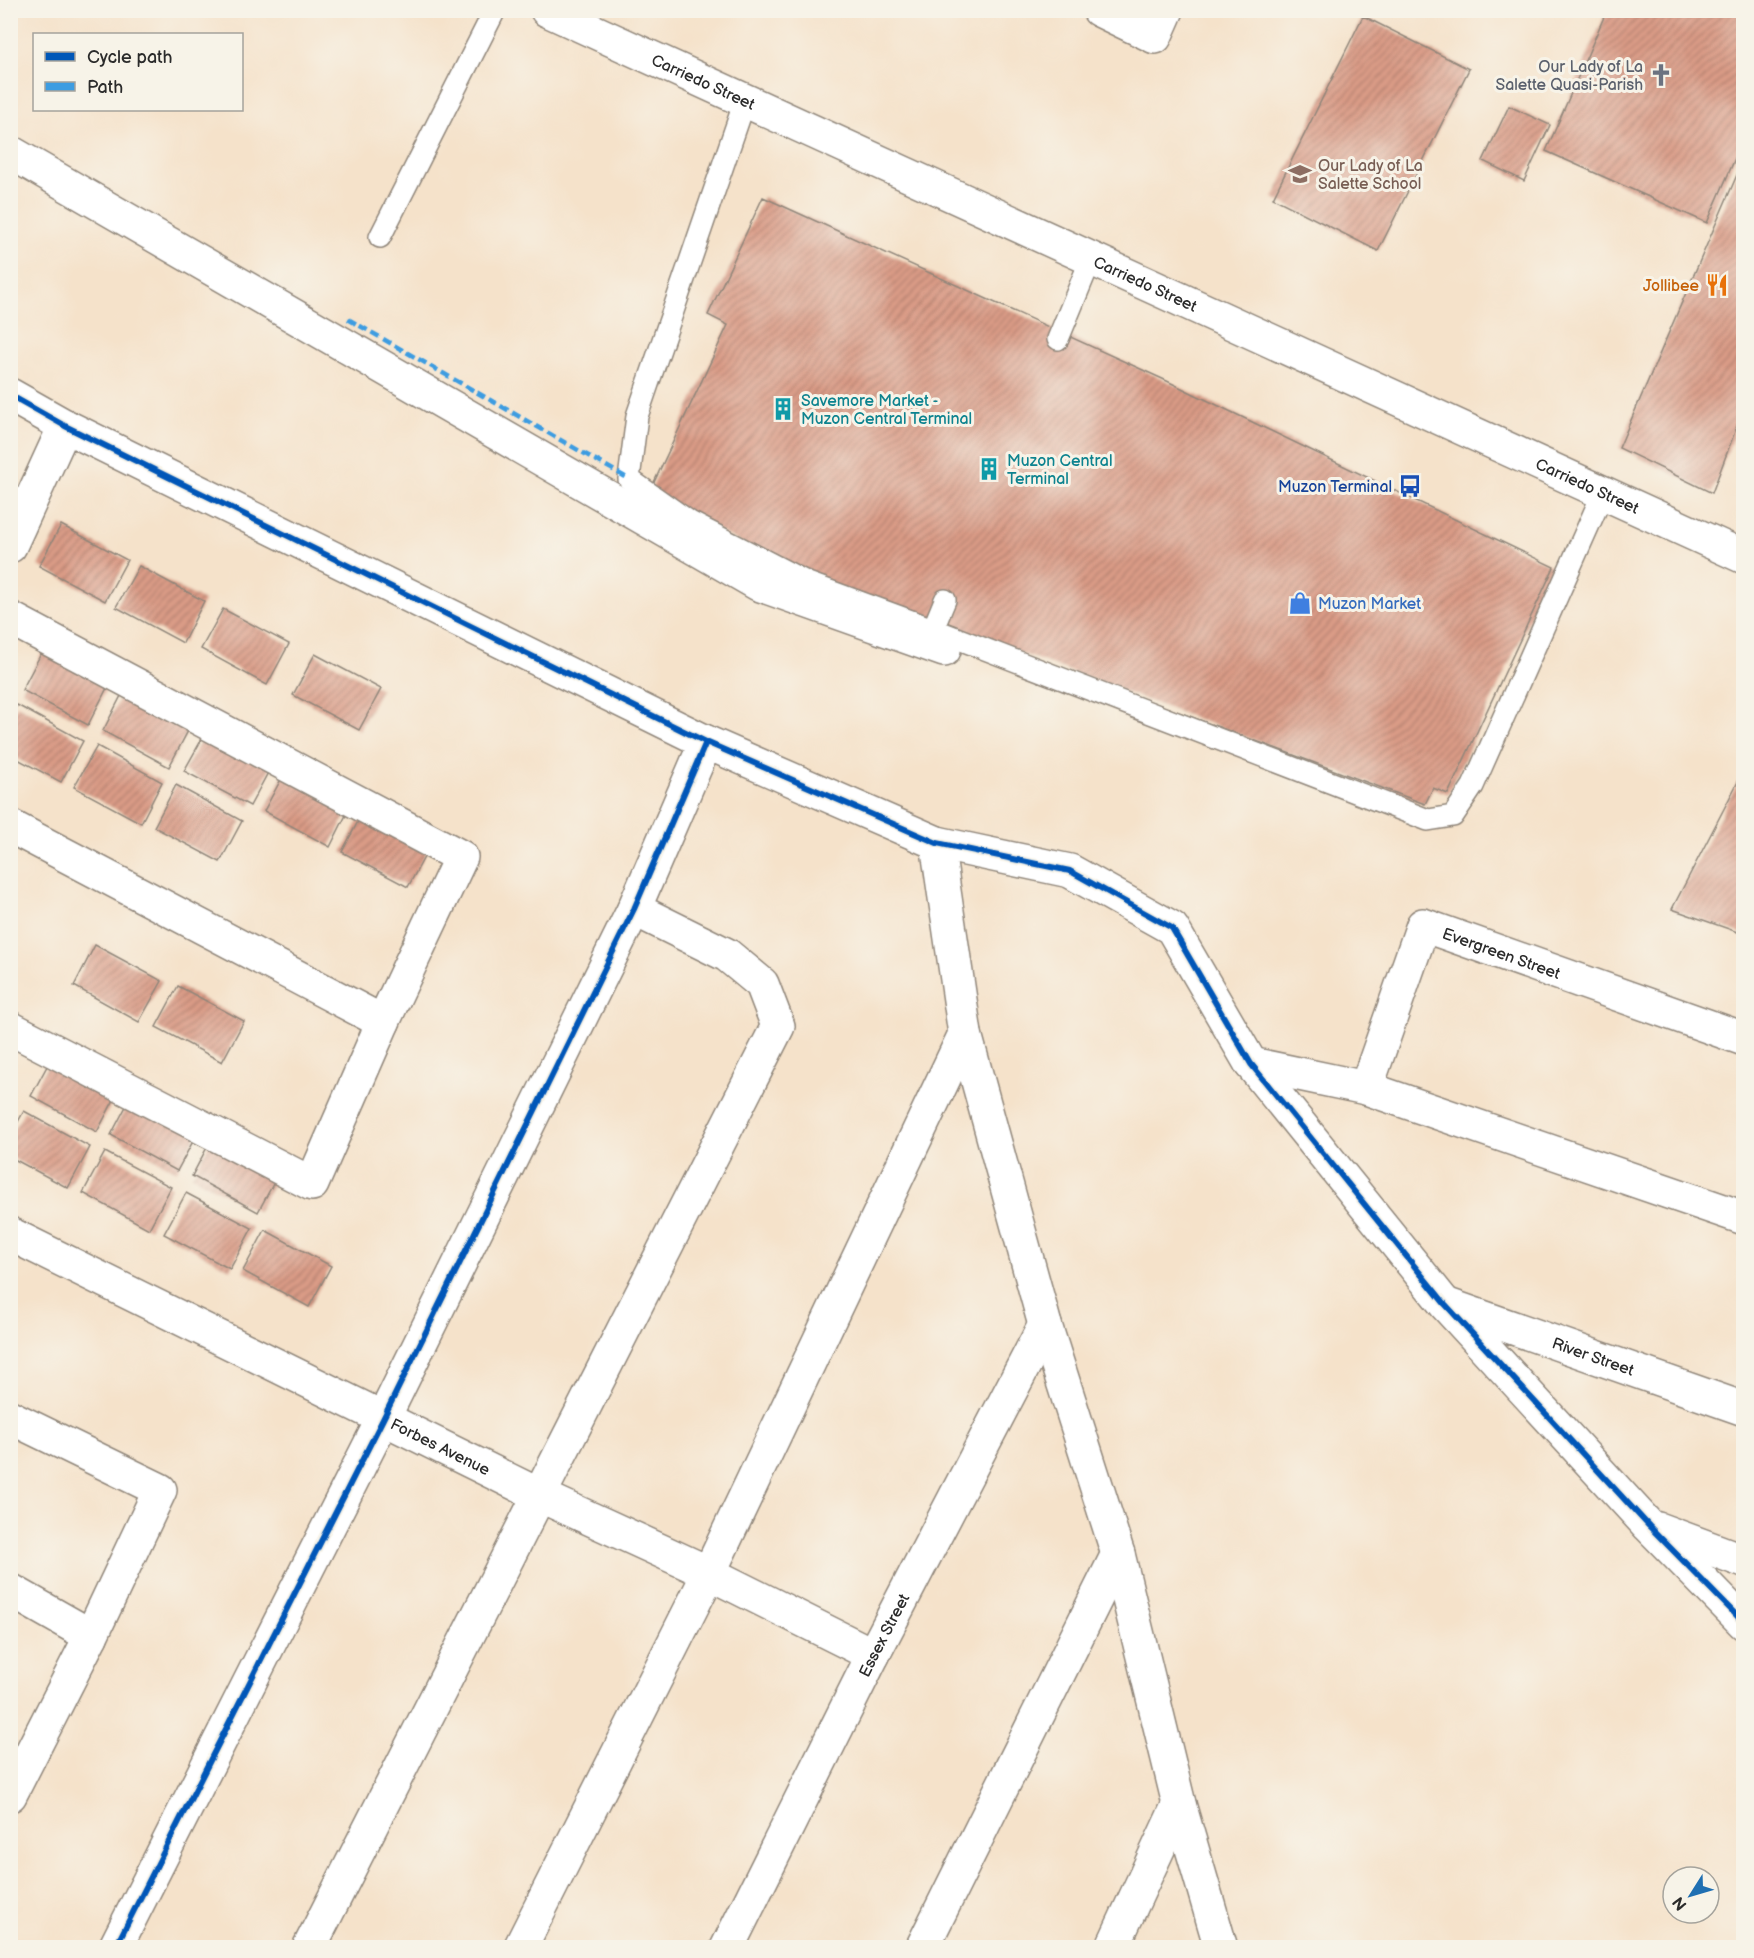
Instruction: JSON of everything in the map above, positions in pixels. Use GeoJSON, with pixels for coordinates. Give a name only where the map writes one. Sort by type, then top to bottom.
{"type":"FeatureCollection","features":[{"type":"Feature","properties":{"kind":"street","name":"Carriedo Street"},"geometry":{"type":"LineString","coordinates":[[547,10],[1743,557]]}},
{"type":"Feature","properties":{"kind":"street"},"geometry":{"type":"LineString","coordinates":[[1099,10],[1161,24]]}},
{"type":"Feature","properties":{"kind":"street"},"geometry":{"type":"LineString","coordinates":[[10,153],[758,584],[939,639]]}},
{"type":"Feature","properties":{"kind":"street"},"geometry":{"type":"LineString","coordinates":[[10,395],[65,426],[706,742],[937,843],[1070,871],[1172,928],[1251,1064],[1445,1304],[1649,1526],[1743,1623]]}},
{"type":"Feature","properties":{"kind":"street"},"geometry":{"type":"LineString","coordinates":[[10,546],[65,426]]}},
{"type":"Feature","properties":{"kind":"street"},"geometry":{"type":"LineString","coordinates":[[10,618],[461,856],[383,1022],[312,1184],[10,1028]]}},
{"type":"Feature","properties":{"kind":"street"},"geometry":{"type":"LineString","coordinates":[[115,1947],[383,1419],[634,909],[706,742]]}},
{"type":"Feature","properties":{"kind":"street"},"geometry":{"type":"LineString","coordinates":[[10,826],[383,1022]]}},
{"type":"Feature","properties":{"kind":"street"},"geometry":{"type":"LineString","coordinates":[[937,843],[966,1034],[1045,1324],[1118,1554],[1179,1804],[1221,1947]]}},
{"type":"Feature","properties":{"kind":"street"},"geometry":{"type":"LineString","coordinates":[[309,1947],[777,1026],[762,984],[728,955],[634,909]]}},
{"type":"Feature","properties":{"kind":"street","name":"Evergreen Street"},"geometry":{"type":"LineString","coordinates":[[1366,1088],[1423,925],[1743,1039]]}},
{"type":"Feature","properties":{"kind":"street"},"geometry":{"type":"LineString","coordinates":[[520,1947],[709,1573],[966,1034]]}},
{"type":"Feature","properties":{"kind":"street"},"geometry":{"type":"LineString","coordinates":[[1251,1064],[1366,1088],[1743,1218]]}},
{"type":"Feature","properties":{"kind":"street","name":"Forbes Avenue"},"geometry":{"type":"LineString","coordinates":[[10,1234],[539,1496],[709,1573],[873,1655]]}},
{"type":"Feature","properties":{"kind":"street","name":"River Street"},"geometry":{"type":"LineString","coordinates":[[1445,1304],[1743,1409]]}},
{"type":"Feature","properties":{"kind":"street","name":"Essex Street"},"geometry":{"type":"LineString","coordinates":[[727,1947],[873,1655],[1045,1324]]}},
{"type":"Feature","properties":{"kind":"street"},"geometry":{"type":"LineString","coordinates":[[10,1417],[160,1490],[91,1636],[13,1785]]}},
{"type":"Feature","properties":{"kind":"street"},"geometry":{"type":"LineString","coordinates":[[1649,1526],[1743,1561]]}},
{"type":"Feature","properties":{"kind":"street"},"geometry":{"type":"LineString","coordinates":[[922,1947],[1118,1554]]}},
{"type":"Feature","properties":{"kind":"street"},"geometry":{"type":"LineString","coordinates":[[10,1590],[91,1636]]}},
{"type":"Feature","properties":{"kind":"street"},"geometry":{"type":"LineString","coordinates":[[1112,1947],[1179,1804]]}},
{"type":"Feature","properties":{"kind":"lane"},"geometry":{"type":"LineString","coordinates":[[380,237],[495,10]]}},
{"type":"Feature","properties":{"kind":"lane"},"geometry":{"type":"LineString","coordinates":[[746,101],[637,417],[629,479],[690,522],[808,583],[939,639],[1428,820],[1453,816],[1473,786],[1603,493]]}},
{"type":"Feature","properties":{"kind":"lane"},"geometry":{"type":"LineString","coordinates":[[1058,339],[1091,259]]}},
{"type":"Feature","properties":{"kind":"lane"},"geometry":{"type":"LineString","coordinates":[[939,639],[945,600]]}},
{"type":"Feature","properties":{"kind":"building","name":"Our Lady of La Salette Quasi-Parish"},"geometry":{"type":"Polygon","coordinates":[[[1607,10],[1743,10],[1743,140],[1707,223],[1546,151],[1607,10]]]}},
{"type":"Feature","properties":{"kind":"building"},"geometry":{"type":"Polygon","coordinates":[[[1363,16],[1469,69],[1378,251],[1273,198],[1363,16]]]}},
{"type":"Feature","properties":{"kind":"building"},"geometry":{"type":"Polygon","coordinates":[[[1509,106],[1550,125],[1524,181],[1483,161],[1509,106]]]}},
{"type":"Feature","properties":{"kind":"building","name":"Jollibee"},"geometry":{"type":"Polygon","coordinates":[[[1743,161],[1743,410],[1712,493],[1619,448],[1743,161]]]}},
{"type":"Feature","properties":{"kind":"building"},"geometry":{"type":"Polygon","coordinates":[[[763,197],[1167,381],[1554,567],[1448,794],[1433,788],[1425,804],[1037,659],[804,577],[649,493],[728,325],[708,315],[763,197]]]}},
{"type":"Feature","properties":{"kind":"building"},"geometry":{"type":"Polygon","coordinates":[[[61,525],[127,560],[105,601],[39,566],[61,525]]]}},
{"type":"Feature","properties":{"kind":"building"},"geometry":{"type":"Polygon","coordinates":[[[139,566],[204,601],[183,643],[116,607],[139,566]]]}},
{"type":"Feature","properties":{"kind":"building"},"geometry":{"type":"Polygon","coordinates":[[[223,609],[289,644],[267,685],[201,649],[223,609]]]}},
{"type":"Feature","properties":{"kind":"building"},"geometry":{"type":"Polygon","coordinates":[[[44,648],[109,684],[88,725],[22,690],[44,648]]]}},
{"type":"Feature","properties":{"kind":"building"},"geometry":{"type":"Polygon","coordinates":[[[315,654],[381,689],[359,730],[293,695],[315,654]]]}},
{"type":"Feature","properties":{"kind":"building"},"geometry":{"type":"Polygon","coordinates":[[[124,690],[191,725],[169,767],[103,731],[124,690]]]}},
{"type":"Feature","properties":{"kind":"building"},"geometry":{"type":"Polygon","coordinates":[[[17,705],[83,741],[61,782],[10,755],[10,718],[17,705]]]}},
{"type":"Feature","properties":{"kind":"building"},"geometry":{"type":"Polygon","coordinates":[[[207,730],[272,765],[250,806],[184,771],[207,730]]]}},
{"type":"Feature","properties":{"kind":"building"},"geometry":{"type":"Polygon","coordinates":[[[97,746],[162,782],[141,823],[74,787],[97,746]]]}},
{"type":"Feature","properties":{"kind":"building"},"geometry":{"type":"Polygon","coordinates":[[[286,770],[351,805],[330,847],[264,811],[286,770]]]}},
{"type":"Feature","properties":{"kind":"building"},"geometry":{"type":"Polygon","coordinates":[[[1743,772],[1743,934],[1672,909],[1743,772]]]}},
{"type":"Feature","properties":{"kind":"building"},"geometry":{"type":"Polygon","coordinates":[[[176,785],[242,821],[220,862],[154,827],[176,785]]]}},
{"type":"Feature","properties":{"kind":"building"},"geometry":{"type":"Polygon","coordinates":[[[364,810],[430,846],[408,887],[342,852],[364,810]]]}},
{"type":"Feature","properties":{"kind":"building"},"geometry":{"type":"Polygon","coordinates":[[[95,945],[162,981],[139,1022],[74,986],[95,945]]]}},
{"type":"Feature","properties":{"kind":"building"},"geometry":{"type":"Polygon","coordinates":[[[178,986],[244,1021],[222,1062],[156,1027],[178,986]]]}},
{"type":"Feature","properties":{"kind":"building"},"geometry":{"type":"Polygon","coordinates":[[[53,1055],[119,1090],[97,1132],[31,1096],[53,1055]]]}},
{"type":"Feature","properties":{"kind":"building"},"geometry":{"type":"Polygon","coordinates":[[[132,1095],[199,1130],[177,1171],[111,1135],[132,1095]]]}},
{"type":"Feature","properties":{"kind":"building"},"geometry":{"type":"Polygon","coordinates":[[[24,1111],[90,1147],[68,1188],[10,1157],[10,1136],[24,1111]]]}},
{"type":"Feature","properties":{"kind":"building"},"geometry":{"type":"Polygon","coordinates":[[[213,1136],[280,1171],[258,1212],[192,1176],[213,1136]]]}},
{"type":"Feature","properties":{"kind":"building"},"geometry":{"type":"Polygon","coordinates":[[[105,1152],[171,1187],[149,1229],[83,1193],[105,1152]]]}},
{"type":"Feature","properties":{"kind":"building"},"geometry":{"type":"Polygon","coordinates":[[[186,1193],[252,1228],[230,1269],[164,1234],[186,1193]]]}},
{"type":"Feature","properties":{"kind":"building"},"geometry":{"type":"Polygon","coordinates":[[[265,1230],[331,1266],[309,1307],[243,1271],[265,1230]]]}},
{"type":"Feature","properties":{"kind":"marked path"},"geometry":{"type":"LineString","coordinates":[[348,319],[629,479]]}},
{"type":"Feature","properties":{"kind":"cycle path"},"geometry":{"type":"LineString","coordinates":[[10,395],[65,426],[706,742],[937,843],[1070,871],[1172,928],[1251,1064],[1445,1304],[1649,1526],[1744,1623]]}},
{"type":"Feature","properties":{"kind":"cycle path"},"geometry":{"type":"LineString","coordinates":[[115,1948],[383,1419],[634,909],[706,742]]}},
{"type":"Feature","properties":{"kind":"place","name":"Our Lady of La Salette Quasi-Parish"},"geometry":{"type":"Point","coordinates":[1661,75]}},
{"type":"Feature","properties":{"kind":"place","name":"Our Lady of La Salette School"},"geometry":{"type":"Point","coordinates":[1300,174]}},
{"type":"Feature","properties":{"kind":"place","name":"Jollibee"},"geometry":{"type":"Point","coordinates":[1717,285]}},
{"type":"Feature","properties":{"kind":"place","name":"Savemore Market - Muzon Central Terminal"},"geometry":{"type":"Point","coordinates":[783,409]}},
{"type":"Feature","properties":{"kind":"place","name":"Muzon Central Terminal"},"geometry":{"type":"Point","coordinates":[989,469]}},
{"type":"Feature","properties":{"kind":"place","name":"Muzon Terminal"},"geometry":{"type":"Point","coordinates":[1410,486]}},
{"type":"Feature","properties":{"kind":"place","name":"Muzon Market"},"geometry":{"type":"Point","coordinates":[1300,603]}}]}
